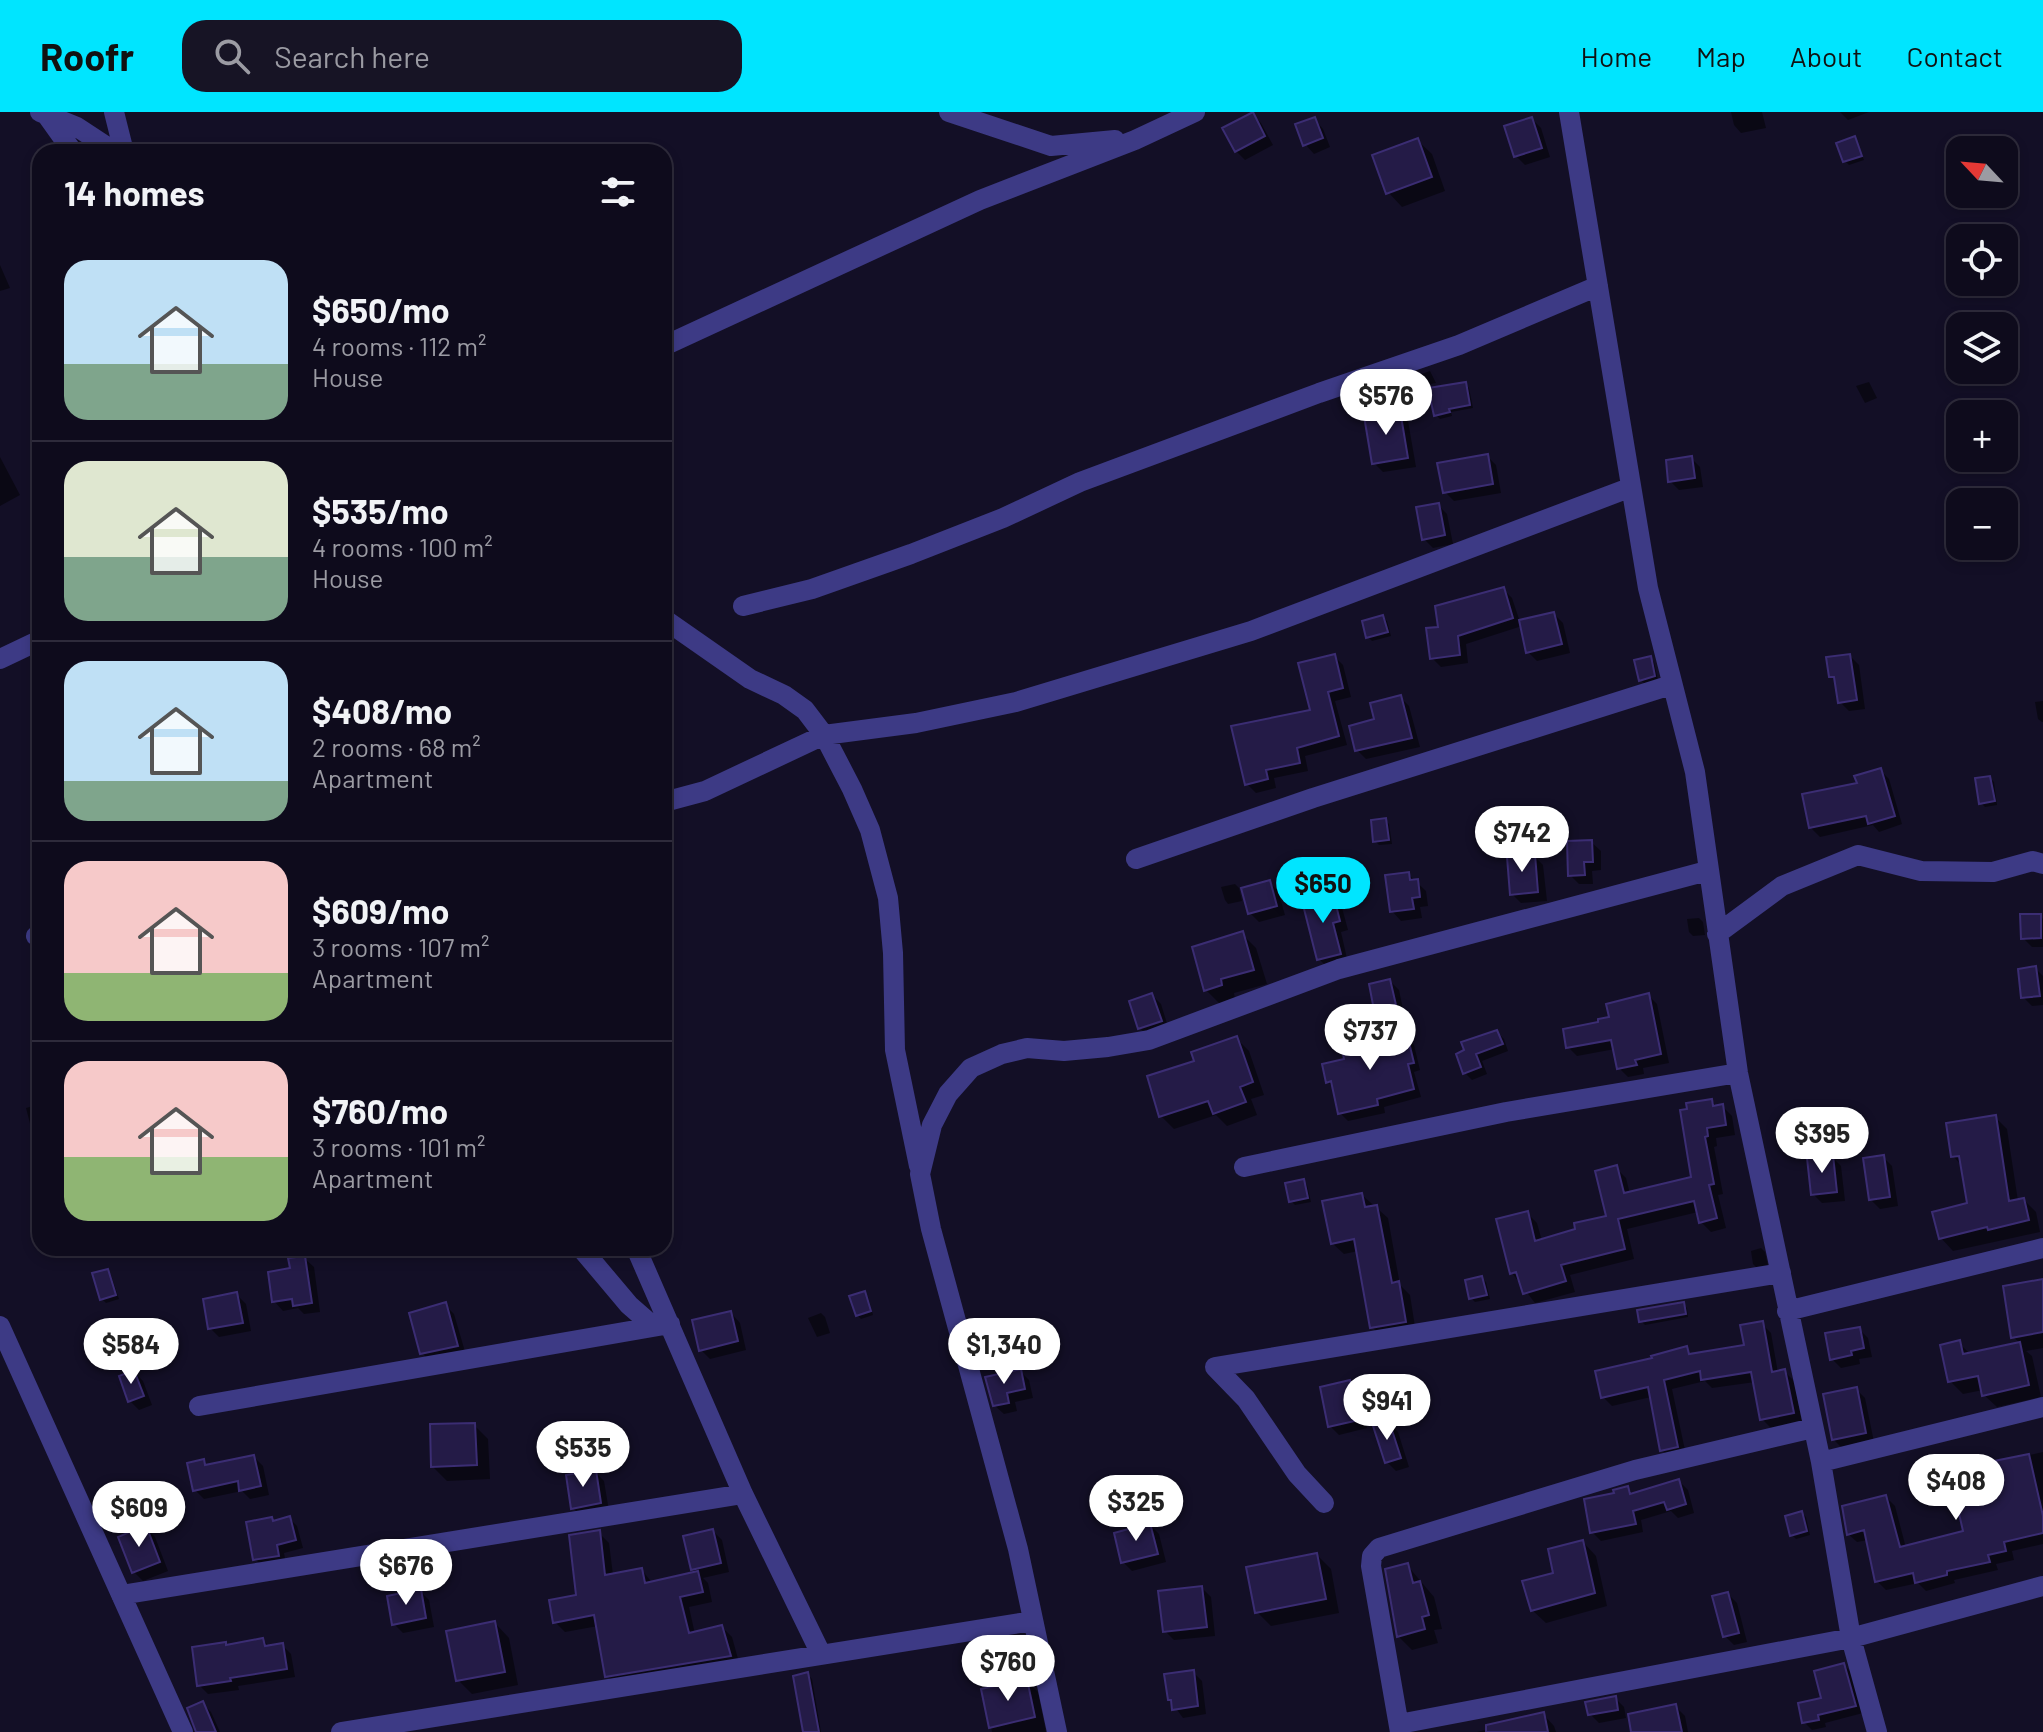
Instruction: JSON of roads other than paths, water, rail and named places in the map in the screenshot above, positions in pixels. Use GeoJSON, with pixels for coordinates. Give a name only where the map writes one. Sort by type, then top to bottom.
{"type":"FeatureCollection","features":[{"type":"Feature","properties":{"kind":"street"},"geometry":{"type":"LineString","coordinates":[[114,112],[122,144]]}},
{"type":"Feature","properties":{"kind":"street"},"geometry":{"type":"LineString","coordinates":[[949,112],[1051,146],[1135,140]]}},
{"type":"Feature","properties":{"kind":"street"},"geometry":{"type":"LineString","coordinates":[[672,342],[980,200],[1135,140],[1195,112]]}},
{"type":"Feature","properties":{"kind":"street"},"geometry":{"type":"LineString","coordinates":[[1569,112],[1648,588],[1695,772],[1738,1073],[1821,1462],[1851,1638],[1877,1732]]}},
{"type":"Feature","properties":{"kind":"street"},"geometry":{"type":"LineString","coordinates":[[44,115],[67,144]]}},
{"type":"Feature","properties":{"kind":"street"},"geometry":{"type":"LineString","coordinates":[[44,115],[61,119],[105,144]]}},
{"type":"Feature","properties":{"kind":"street"},"geometry":{"type":"LineString","coordinates":[[743,606],[812,589],[911,554],[1003,518],[1080,482],[1319,393],[1459,345],[1598,286]]}},
{"type":"Feature","properties":{"kind":"street"},"geometry":{"type":"LineString","coordinates":[[672,800],[705,791],[824,735],[916,723],[1016,702],[1202,647],[1266,626],[1629,488]]}},
{"type":"Feature","properties":{"kind":"street"},"geometry":{"type":"LineString","coordinates":[[672,625],[750,679],[805,710],[824,735],[870,830],[888,898],[893,953],[895,1050],[931,1229],[1018,1549],[1057,1732]]}},
{"type":"Feature","properties":{"kind":"street"},"geometry":{"type":"LineString","coordinates":[[0,659],[32,644]]}},
{"type":"Feature","properties":{"kind":"street"},"geometry":{"type":"LineString","coordinates":[[1136,859],[1313,798],[1671,685]]}},
{"type":"Feature","properties":{"kind":"street"},"geometry":{"type":"LineString","coordinates":[[1717,934],[1782,886],[1858,855],[1921,871],[1993,872],[2033,861],[2043,864]]}},
{"type":"Feature","properties":{"kind":"street"},"geometry":{"type":"LineString","coordinates":[[920,1174],[932,1125],[948,1094],[971,1068],[1002,1054],[1027,1048],[1064,1051],[1149,1040],[1339,969],[1707,871]]}},
{"type":"Feature","properties":{"kind":"street"},"geometry":{"type":"LineString","coordinates":[[1244,1167],[1506,1112],[1738,1073]]}},
{"type":"Feature","properties":{"kind":"street"},"geometry":{"type":"LineString","coordinates":[[1787,1311],[2043,1248]]}},
{"type":"Feature","properties":{"kind":"street"},"geometry":{"type":"LineString","coordinates":[[588,1256],[620,1294],[661,1325]]}},
{"type":"Feature","properties":{"kind":"street"},"geometry":{"type":"LineString","coordinates":[[639,1256],[661,1325],[821,1654]]}},
{"type":"Feature","properties":{"kind":"street"},"geometry":{"type":"LineString","coordinates":[[1324,1503],[1297,1474],[1246,1399],[1215,1367],[1781,1273]]}},
{"type":"Feature","properties":{"kind":"street"},"geometry":{"type":"LineString","coordinates":[[199,1406],[661,1325]]}},
{"type":"Feature","properties":{"kind":"street"},"geometry":{"type":"LineString","coordinates":[[0,1326],[183,1732]]}},
{"type":"Feature","properties":{"kind":"street"},"geometry":{"type":"LineString","coordinates":[[1821,1462],[2043,1407]]}},
{"type":"Feature","properties":{"kind":"street"},"geometry":{"type":"LineString","coordinates":[[1813,1428],[1635,1470],[1379,1548],[1372,1556],[1371,1566],[1400,1728],[1851,1638],[2043,1586]]}},
{"type":"Feature","properties":{"kind":"street"},"geometry":{"type":"LineString","coordinates":[[121,1595],[743,1494]]}},
{"type":"Feature","properties":{"kind":"street"},"geometry":{"type":"LineString","coordinates":[[341,1732],[1033,1621]]}}]}
